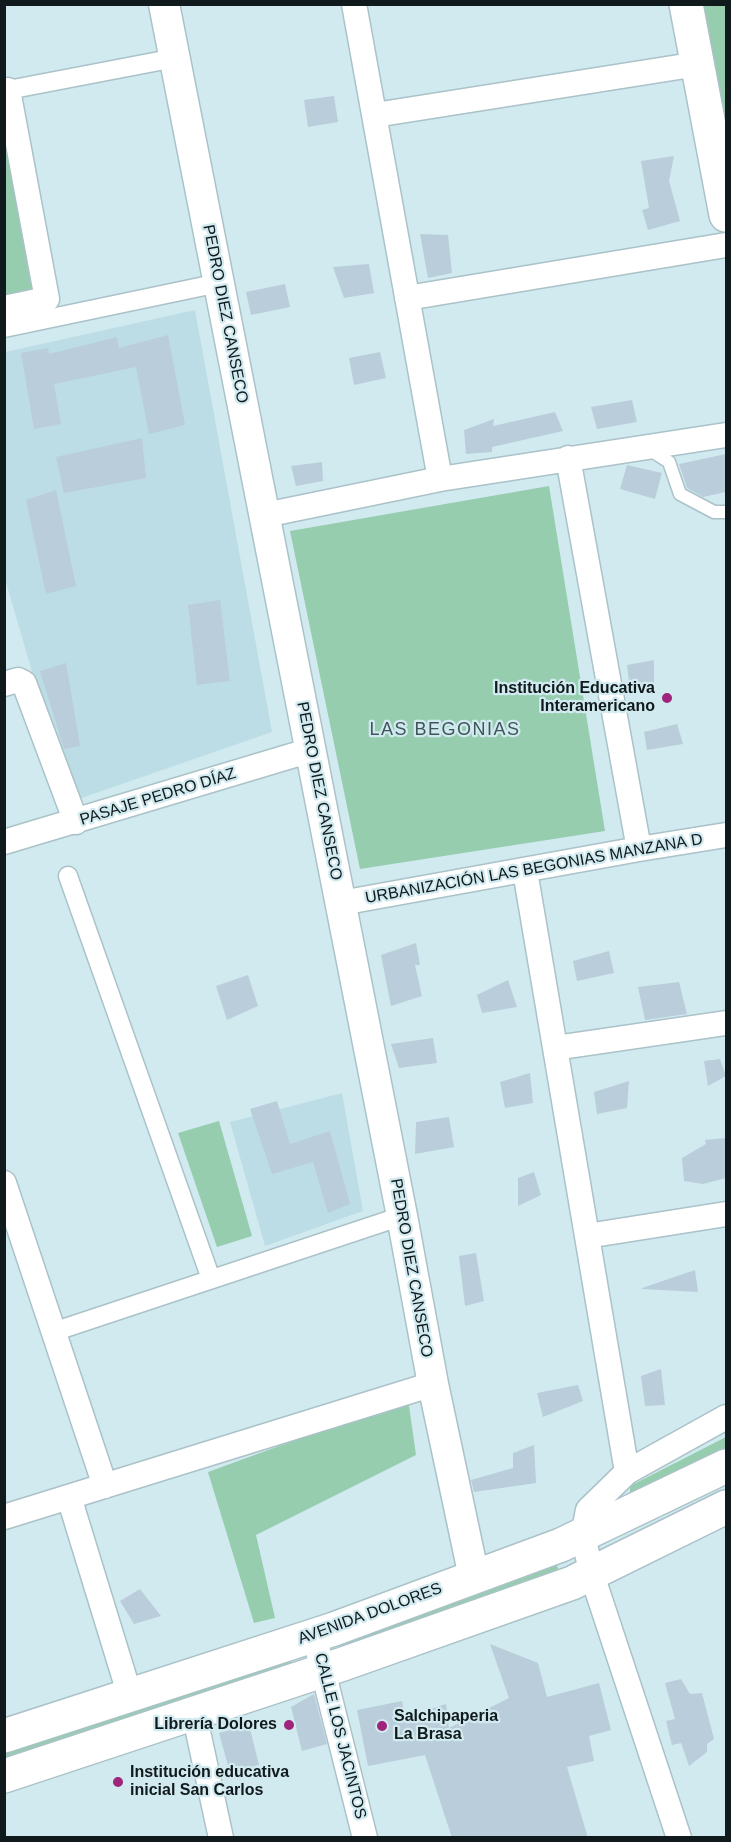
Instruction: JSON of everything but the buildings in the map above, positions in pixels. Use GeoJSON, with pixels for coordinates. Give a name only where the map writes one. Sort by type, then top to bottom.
{"type":"FeatureCollection","features":[{"type":"Feature","properties":{"kind":"main road"},"geometry":{"type":"LineString","coordinates":[[686,4],[726,215]]}},
{"type":"Feature","properties":{"kind":"main road","name":"AVENIDA DOLORES"},"geometry":{"type":"LineString","coordinates":[[4,1736],[314,1635],[474,1577],[585,1523],[726,1466]]}},
{"type":"Feature","properties":{"kind":"main road"},"geometry":{"type":"LineString","coordinates":[[4,1776],[323,1671],[592,1575],[726,1508]]}},
{"type":"Feature","properties":{"kind":"street","name":"PEDRO DIEZ CANSECO"},"geometry":{"type":"LineString","coordinates":[[164,4],[433,1384],[474,1577]]}},
{"type":"Feature","properties":{"kind":"street"},"geometry":{"type":"LineString","coordinates":[[354,4],[440,479]]}},
{"type":"Feature","properties":{"kind":"street"},"geometry":{"type":"LineString","coordinates":[[4,308],[47,299],[6,91],[174,58]]}},
{"type":"Feature","properties":{"kind":"street"},"geometry":{"type":"LineString","coordinates":[[375,115],[698,64]]}},
{"type":"Feature","properties":{"kind":"street"},"geometry":{"type":"LineString","coordinates":[[407,298],[726,245]]}},
{"type":"Feature","properties":{"kind":"street"},"geometry":{"type":"LineString","coordinates":[[4,328],[219,283]]}},
{"type":"Feature","properties":{"kind":"street"},"geometry":{"type":"LineString","coordinates":[[265,515],[440,479],[726,435]]}},
{"type":"Feature","properties":{"kind":"street"},"geometry":{"type":"LineString","coordinates":[[568,458],[639,849]]}},
{"type":"Feature","properties":{"kind":"street"},"geometry":{"type":"LineString","coordinates":[[4,684],[18,680],[24,683],[76,822]]}},
{"type":"Feature","properties":{"kind":"street","name":"PASAJE PEDRO DÍAZ"},"geometry":{"type":"LineString","coordinates":[[4,842],[311,750]]}},
{"type":"Feature","properties":{"kind":"street","name":"URBANIZACIÓN LAS BEGONIAS MANZANA D"},"geometry":{"type":"LineString","coordinates":[[341,903],[639,849],[726,836]]}},
{"type":"Feature","properties":{"kind":"street"},"geometry":{"type":"LineString","coordinates":[[525,871],[627,1472]]}},
{"type":"Feature","properties":{"kind":"street"},"geometry":{"type":"LineString","coordinates":[[68,876],[211,1279]]}},
{"type":"Feature","properties":{"kind":"street"},"geometry":{"type":"LineString","coordinates":[[555,1048],[726,1023]]}},
{"type":"Feature","properties":{"kind":"street"},"geometry":{"type":"LineString","coordinates":[[4,1183],[56,1331],[105,1486]]}},
{"type":"Feature","properties":{"kind":"street"},"geometry":{"type":"LineString","coordinates":[[587,1236],[726,1214]]}},
{"type":"Feature","properties":{"kind":"street"},"geometry":{"type":"LineString","coordinates":[[56,1331],[402,1216]]}},
{"type":"Feature","properties":{"kind":"street"},"geometry":{"type":"LineString","coordinates":[[4,1517],[433,1384]]}},
{"type":"Feature","properties":{"kind":"street"},"geometry":{"type":"LineString","coordinates":[[678,1838],[592,1575],[585,1523],[627,1472],[726,1417]]}},
{"type":"Feature","properties":{"kind":"street"},"geometry":{"type":"LineString","coordinates":[[69,1497],[130,1696]]}},
{"type":"Feature","properties":{"kind":"street","name":"CALLE LOS JACINTOS"},"geometry":{"type":"LineString","coordinates":[[314,1635],[365,1838]]}},
{"type":"Feature","properties":{"kind":"street"},"geometry":{"type":"LineString","coordinates":[[194,1713],[221,1838]]}},
{"type":"Feature","properties":{"kind":"lane"},"geometry":{"type":"LineString","coordinates":[[646,447],[669,462],[680,495],[714,512],[726,512]]}},
{"type":"Feature","properties":{"kind":"shaded area"},"geometry":{"type":"Polygon","coordinates":[[[195,310],[272,732],[70,802],[5,579],[5,352],[195,310]]]}},
{"type":"Feature","properties":{"kind":"shaded area"},"geometry":{"type":"Polygon","coordinates":[[[342,1093],[363,1211],[265,1246],[230,1122],[342,1093]]]}},
{"type":"Feature","properties":{"kind":"green space"},"geometry":{"type":"Polygon","coordinates":[[[699,5],[726,5],[726,146],[699,5]]]}},
{"type":"Feature","properties":{"kind":"green space"},"geometry":{"type":"Polygon","coordinates":[[[4,137],[34,293],[4,301],[4,137]]]}},
{"type":"Feature","properties":{"kind":"green space"},"geometry":{"type":"Polygon","coordinates":[[[549,486],[605,831],[360,869],[290,531],[549,486]]]}},
{"type":"Feature","properties":{"kind":"green space"},"geometry":{"type":"Polygon","coordinates":[[[219,1121],[252,1236],[217,1247],[178,1133],[219,1121]]]}},
{"type":"Feature","properties":{"kind":"green space"},"geometry":{"type":"Polygon","coordinates":[[[408,1399],[416,1455],[256,1535],[275,1618],[254,1623],[208,1472],[408,1399]]]}},
{"type":"Feature","properties":{"kind":"green space"},"geometry":{"type":"Polygon","coordinates":[[[726,1437],[726,1452],[630,1494],[630,1486],[726,1437]]]}},
{"type":"Feature","properties":{"kind":"green space"},"geometry":{"type":"Polygon","coordinates":[[[555,1559],[559,1572],[348,1650],[344,1637],[555,1559]]]}},
{"type":"Feature","properties":{"kind":"green space"},"geometry":{"type":"Polygon","coordinates":[[[289,1655],[293,1667],[5,1764],[4,1748],[289,1655]]]}},
{"type":"Feature","properties":{"kind":"place","name":"Institución Educativa Interamericano"},"geometry":{"type":"Point","coordinates":[667,698]}},
{"type":"Feature","properties":{"kind":"place","name":"Librería Dolores"},"geometry":{"type":"Point","coordinates":[289,1725]}},
{"type":"Feature","properties":{"kind":"place","name":"Salchipaperia La Brasa"},"geometry":{"type":"Point","coordinates":[382,1726]}},
{"type":"Feature","properties":{"kind":"place","name":"Institución educativa inicial San Carlos"},"geometry":{"type":"Point","coordinates":[118,1782]}},
{"type":"Feature","properties":{"kind":"district","name":"LAS BEGONIAS"},"geometry":{"type":"Point","coordinates":[445,730]}}]}
